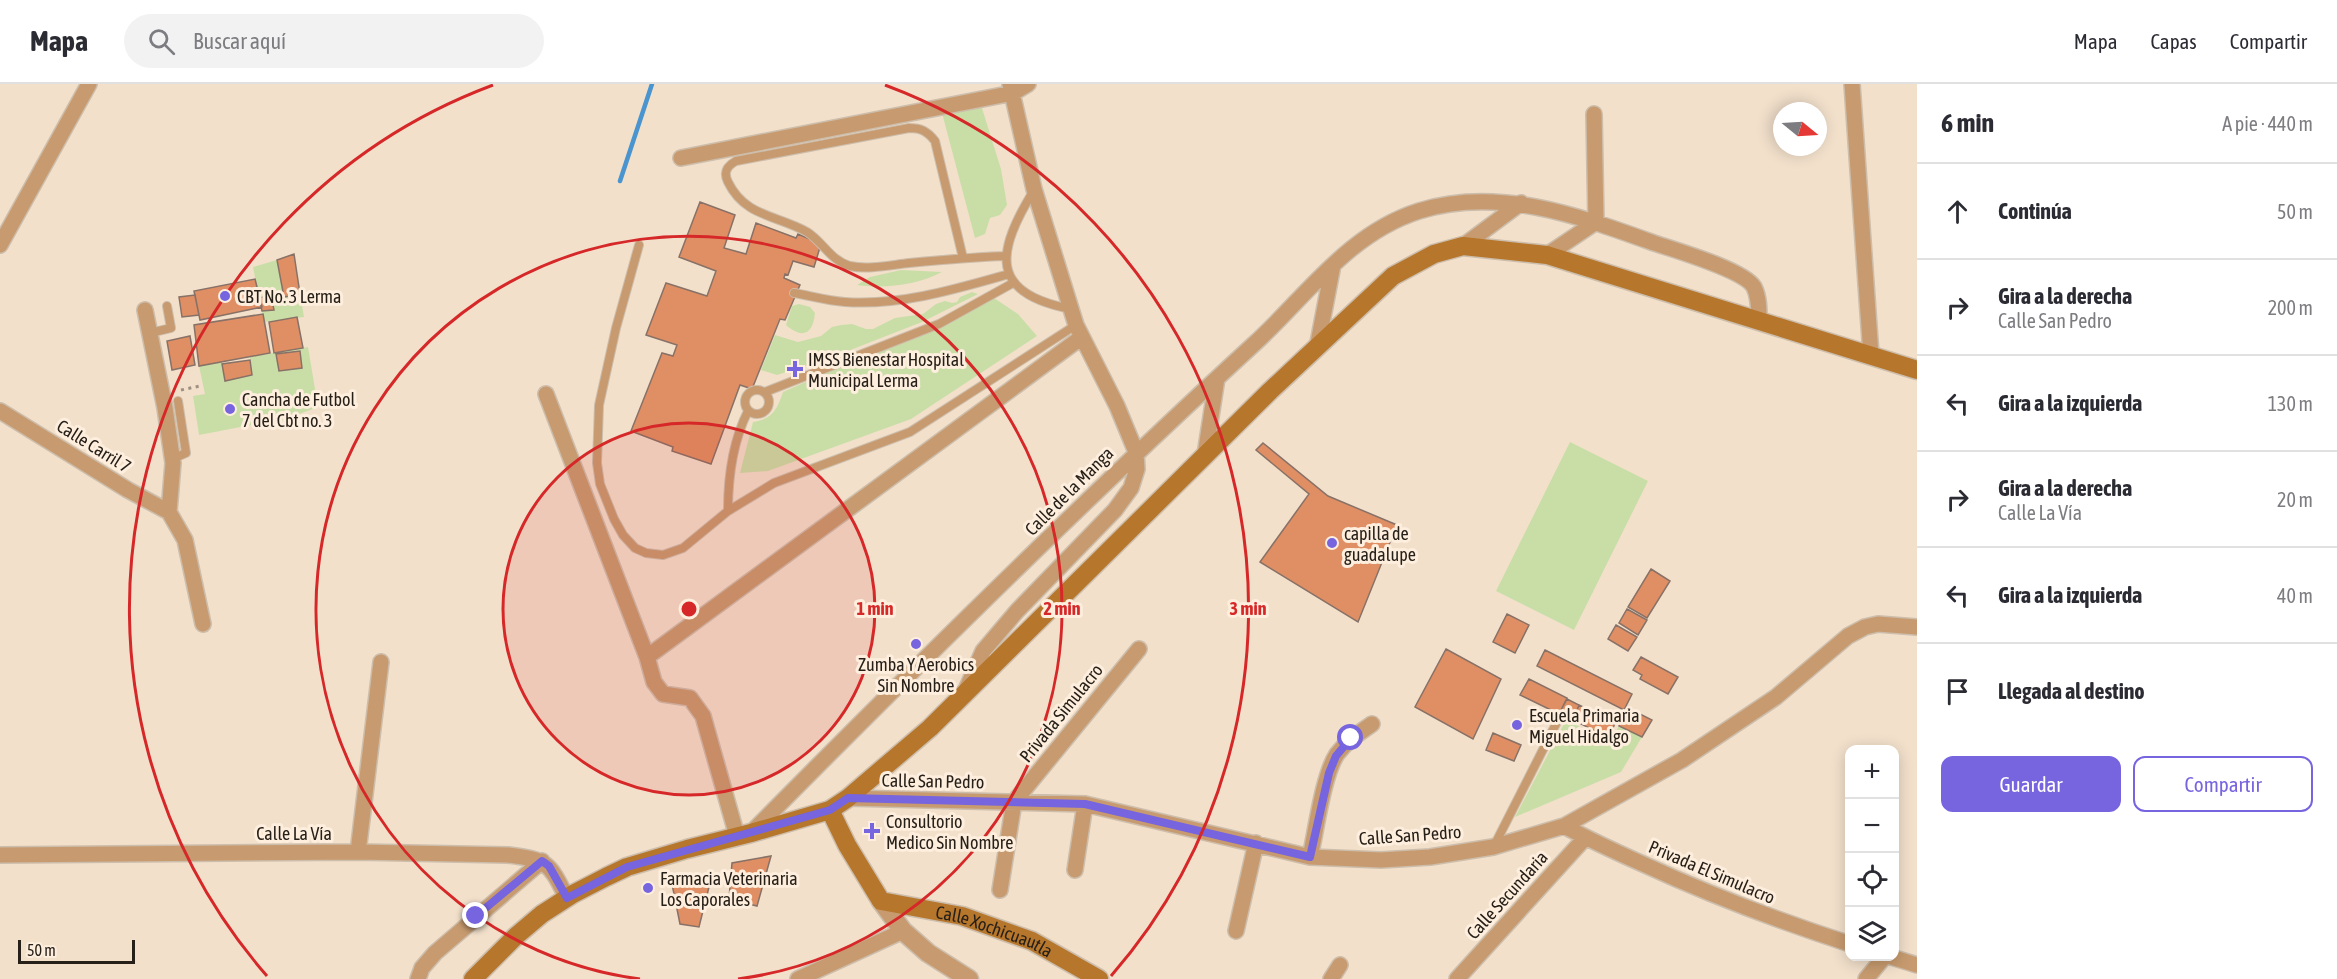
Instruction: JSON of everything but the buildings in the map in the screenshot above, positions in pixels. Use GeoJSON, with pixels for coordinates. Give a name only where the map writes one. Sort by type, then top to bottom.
{"type":"FeatureCollection","features":[{"type":"Feature","properties":{"kind":"main road"},"geometry":{"type":"LineString","coordinates":[[473,979],[516,936],[567,898],[627,867],[830,810],[848,798],[930,728],[1205,455],[1394,276],[1434,254],[1463,246],[1547,255],[1759,319],[1917,370]]}},
{"type":"Feature","properties":{"kind":"main road"},"geometry":{"type":"LineString","coordinates":[[830,810],[847,845],[881,901]]}},
{"type":"Feature","properties":{"kind":"main road","name":"Calle Xochicuautla"},"geometry":{"type":"LineString","coordinates":[[881,901],[962,916],[1032,941],[1099,979]]}},
{"type":"Feature","properties":{"kind":"street"},"geometry":{"type":"LineString","coordinates":[[0,245],[89,84]]}},
{"type":"Feature","properties":{"kind":"street"},"geometry":{"type":"LineString","coordinates":[[681,158],[1028,84]]}},
{"type":"Feature","properties":{"kind":"street"},"geometry":{"type":"LineString","coordinates":[[1852,84],[1871,355]]}},
{"type":"Feature","properties":{"kind":"street","name":"Calle de la Manga"},"geometry":{"type":"LineString","coordinates":[[744,835],[1136,452],[1117,406],[1079,331],[1071,309],[1034,189],[1011,89]]}},
{"type":"Feature","properties":{"kind":"street"},"geometry":{"type":"LineString","coordinates":[[1594,114],[1596,222]]}},
{"type":"Feature","properties":{"kind":"street"},"geometry":{"type":"LineString","coordinates":[[965,693],[983,651],[1017,611],[1115,510],[1131,488],[1137,469],[1136,452],[1274,326],[1333,264],[1366,236],[1416,212],[1444,205],[1490,201],[1521,203],[1596,222],[1746,278],[1754,286],[1758,297],[1759,319]]}},
{"type":"Feature","properties":{"kind":"street"},"geometry":{"type":"LineString","coordinates":[[1463,246],[1521,203]]}},
{"type":"Feature","properties":{"kind":"street"},"geometry":{"type":"LineString","coordinates":[[1547,255],[1596,222]]}},
{"type":"Feature","properties":{"kind":"street"},"geometry":{"type":"LineString","coordinates":[[1317,348],[1333,264]]}},
{"type":"Feature","properties":{"kind":"street"},"geometry":{"type":"LineString","coordinates":[[145,310],[165,408],[172,459],[169,512],[184,540],[203,624]]}},
{"type":"Feature","properties":{"kind":"street"},"geometry":{"type":"LineString","coordinates":[[647,657],[1079,331]]}},
{"type":"Feature","properties":{"kind":"street"},"geometry":{"type":"LineString","coordinates":[[1205,455],[1218,378]]}},
{"type":"Feature","properties":{"kind":"street"},"geometry":{"type":"LineString","coordinates":[[546,394],[647,657],[654,682],[663,694],[690,698],[704,716],[744,835]]}},
{"type":"Feature","properties":{"kind":"street","name":"Calle Carril 7"},"geometry":{"type":"LineString","coordinates":[[0,411],[128,490],[169,512]]}},
{"type":"Feature","properties":{"kind":"street","name":"Calle San Pedro"},"geometry":{"type":"LineString","coordinates":[[848,798],[1085,804],[1310,857],[1381,860],[1430,857],[1493,847],[1564,826],[1682,760],[1776,697],[1848,636],[1865,627],[1878,624],[1917,627]]}},
{"type":"Feature","properties":{"kind":"street","name":"Privada Simulacro"},"geometry":{"type":"LineString","coordinates":[[1014,802],[1139,649]]}},
{"type":"Feature","properties":{"kind":"street"},"geometry":{"type":"LineString","coordinates":[[358,852],[381,662]]}},
{"type":"Feature","properties":{"kind":"street"},"geometry":{"type":"LineString","coordinates":[[1310,857],[1329,773],[1336,756],[1351,738],[1372,724]]}},
{"type":"Feature","properties":{"kind":"street"},"geometry":{"type":"LineString","coordinates":[[1000,890],[1014,802]]}},
{"type":"Feature","properties":{"kind":"street"},"geometry":{"type":"LineString","coordinates":[[1075,870],[1085,804]]}},
{"type":"Feature","properties":{"kind":"street","name":"Privada El Simulacro"},"geometry":{"type":"LineString","coordinates":[[1564,826],[1585,838],[1678,880],[1780,921],[1845,942]]}},
{"type":"Feature","properties":{"kind":"street","name":"Calle Secundaria"},"geometry":{"type":"LineString","coordinates":[[1457,979],[1585,838]]}},
{"type":"Feature","properties":{"kind":"street"},"geometry":{"type":"LineString","coordinates":[[1236,931],[1256,843]]}},
{"type":"Feature","properties":{"kind":"street","name":"Calle La Vía"},"geometry":{"type":"LineString","coordinates":[[0,855],[358,852],[508,855],[542,861]]}},
{"type":"Feature","properties":{"kind":"street"},"geometry":{"type":"LineString","coordinates":[[418,979],[422,968],[435,952],[542,861],[549,866],[567,898]]}},
{"type":"Feature","properties":{"kind":"street"},"geometry":{"type":"LineString","coordinates":[[881,901],[903,932],[928,953],[969,979]]}},
{"type":"Feature","properties":{"kind":"street"},"geometry":{"type":"LineString","coordinates":[[798,979],[903,932]]}},
{"type":"Feature","properties":{"kind":"street"},"geometry":{"type":"LineString","coordinates":[[1899,960],[1917,965]]}},
{"type":"Feature","properties":{"kind":"street"},"geometry":{"type":"LineString","coordinates":[[1866,979],[1882,961]]}},
{"type":"Feature","properties":{"kind":"street"},"geometry":{"type":"LineString","coordinates":[[1331,979],[1340,965]]}},
{"type":"Feature","properties":{"kind":"lane"},"geometry":{"type":"LineString","coordinates":[[963,258],[935,141],[920,128],[909,128],[736,161],[729,165],[726,171],[726,177],[734,195],[743,204],[806,232],[819,240],[838,261],[851,266],[874,267],[1006,256]]}},
{"type":"Feature","properties":{"kind":"lane"},"geometry":{"type":"LineString","coordinates":[[1034,189],[1017,219],[1006,256],[1009,274],[1013,283],[1035,299],[1071,309]]}},
{"type":"Feature","properties":{"kind":"lane"},"geometry":{"type":"LineString","coordinates":[[639,245],[616,328],[599,405],[597,463],[600,484],[614,519],[623,535],[635,548],[646,553],[663,555],[682,548],[728,511],[774,483],[910,432],[1079,331]]}},
{"type":"Feature","properties":{"kind":"lane"},"geometry":{"type":"LineString","coordinates":[[794,293],[842,302],[878,302],[942,292],[1009,274]]}},
{"type":"Feature","properties":{"kind":"lane"},"geometry":{"type":"LineString","coordinates":[[765,392],[768,397],[768,408],[759,414],[748,411],[745,407],[746,396],[754,389],[765,392],[939,324],[1013,283]]}},
{"type":"Feature","properties":{"kind":"lane"},"geometry":{"type":"LineString","coordinates":[[150,333],[171,328],[167,306]]}},
{"type":"Feature","properties":{"kind":"lane"},"geometry":{"type":"LineString","coordinates":[[172,459],[186,453],[178,402]]}},
{"type":"Feature","properties":{"kind":"lane"},"geometry":{"type":"LineString","coordinates":[[728,511],[731,471],[738,435],[748,411]]}},
{"type":"Feature","properties":{"kind":"lane"},"geometry":{"type":"LineString","coordinates":[[1493,847],[1558,720]]}},
{"type":"Feature","properties":{"kind":"green space"},"geometry":{"type":"Polygon","coordinates":[[[981,105],[1001,169],[1007,205],[1000,215],[990,218],[985,234],[975,238],[942,113],[981,105]]]}},
{"type":"Feature","properties":{"kind":"green space"},"geometry":{"type":"Polygon","coordinates":[[[277,260],[283,293],[259,298],[253,267],[277,260]]]}},
{"type":"Feature","properties":{"kind":"green space"},"geometry":{"type":"Polygon","coordinates":[[[901,270],[942,272],[901,285],[857,285],[870,277],[901,270]]]}},
{"type":"Feature","properties":{"kind":"green space"},"geometry":{"type":"Polygon","coordinates":[[[972,292],[978,294],[922,322],[830,358],[777,375],[761,370],[775,335],[798,342],[821,336],[832,327],[841,325],[852,324],[873,329],[895,318],[923,314],[936,304],[945,301],[957,302],[960,297],[972,292]]]}},
{"type":"Feature","properties":{"kind":"green space"},"geometry":{"type":"Polygon","coordinates":[[[300,294],[304,317],[264,322],[262,311],[273,310],[272,303],[284,300],[284,297],[300,294]]]}},
{"type":"Feature","properties":{"kind":"green space"},"geometry":{"type":"Polygon","coordinates":[[[994,298],[1018,314],[1037,336],[911,419],[768,471],[740,473],[753,422],[765,419],[773,413],[783,392],[994,298]]]}},
{"type":"Feature","properties":{"kind":"green space"},"geometry":{"type":"Polygon","coordinates":[[[799,304],[810,307],[815,313],[812,326],[802,333],[786,325],[792,306],[799,304]]]}},
{"type":"Feature","properties":{"kind":"green space"},"geometry":{"type":"Polygon","coordinates":[[[308,347],[318,407],[267,426],[266,422],[199,435],[193,396],[205,394],[199,366],[222,362],[225,381],[252,375],[250,357],[308,347]]]}},
{"type":"Feature","properties":{"kind":"green space"},"geometry":{"type":"Polygon","coordinates":[[[1570,442],[1648,481],[1574,630],[1496,591],[1570,442]]]}},
{"type":"Feature","properties":{"kind":"green space"},"geometry":{"type":"Polygon","coordinates":[[[1566,720],[1610,742],[1619,726],[1642,737],[1621,772],[1515,817],[1566,720]]]}},
{"type":"Feature","properties":{"kind":"waterway"},"geometry":{"type":"LineString","coordinates":[[620,181],[652,84]]}},
{"type":"Feature","properties":{"kind":"place","name":"CBT No. 3 Lerma"},"geometry":{"type":"Point","coordinates":[225,296]}},
{"type":"Feature","properties":{"kind":"place","name":"IMSS Bienestar Hospital Municipal Lerma"},"geometry":{"type":"Point","coordinates":[795,369]}},
{"type":"Feature","properties":{"kind":"place","name":"Cancha de Futbol 7 del Cbt no. 3"},"geometry":{"type":"Point","coordinates":[230,409]}},
{"type":"Feature","properties":{"kind":"place","name":"capilla de guadalupe"},"geometry":{"type":"Point","coordinates":[1332,543]}},
{"type":"Feature","properties":{"kind":"place","name":"Zumba Y Aerobics Sin Nombre"},"geometry":{"type":"Point","coordinates":[916,644]}},
{"type":"Feature","properties":{"kind":"place","name":"Escuela Primaria Miguel Hidalgo"},"geometry":{"type":"Point","coordinates":[1517,725]}},
{"type":"Feature","properties":{"kind":"place","name":"Consultorio Medico Sin Nombre"},"geometry":{"type":"Point","coordinates":[872,831]}},
{"type":"Feature","properties":{"kind":"place","name":"Farmacia Veterinaria Los Caporales"},"geometry":{"type":"Point","coordinates":[648,888]}},
{"type":"Feature","properties":{"kind":"route"},"geometry":{"type":"LineString","coordinates":[[476,916],[542,861],[549,866],[567,898],[627,867],[830,810],[848,798],[883,801],[1085,804],[1310,857],[1329,773],[1336,756],[1351,738]]}}]}
